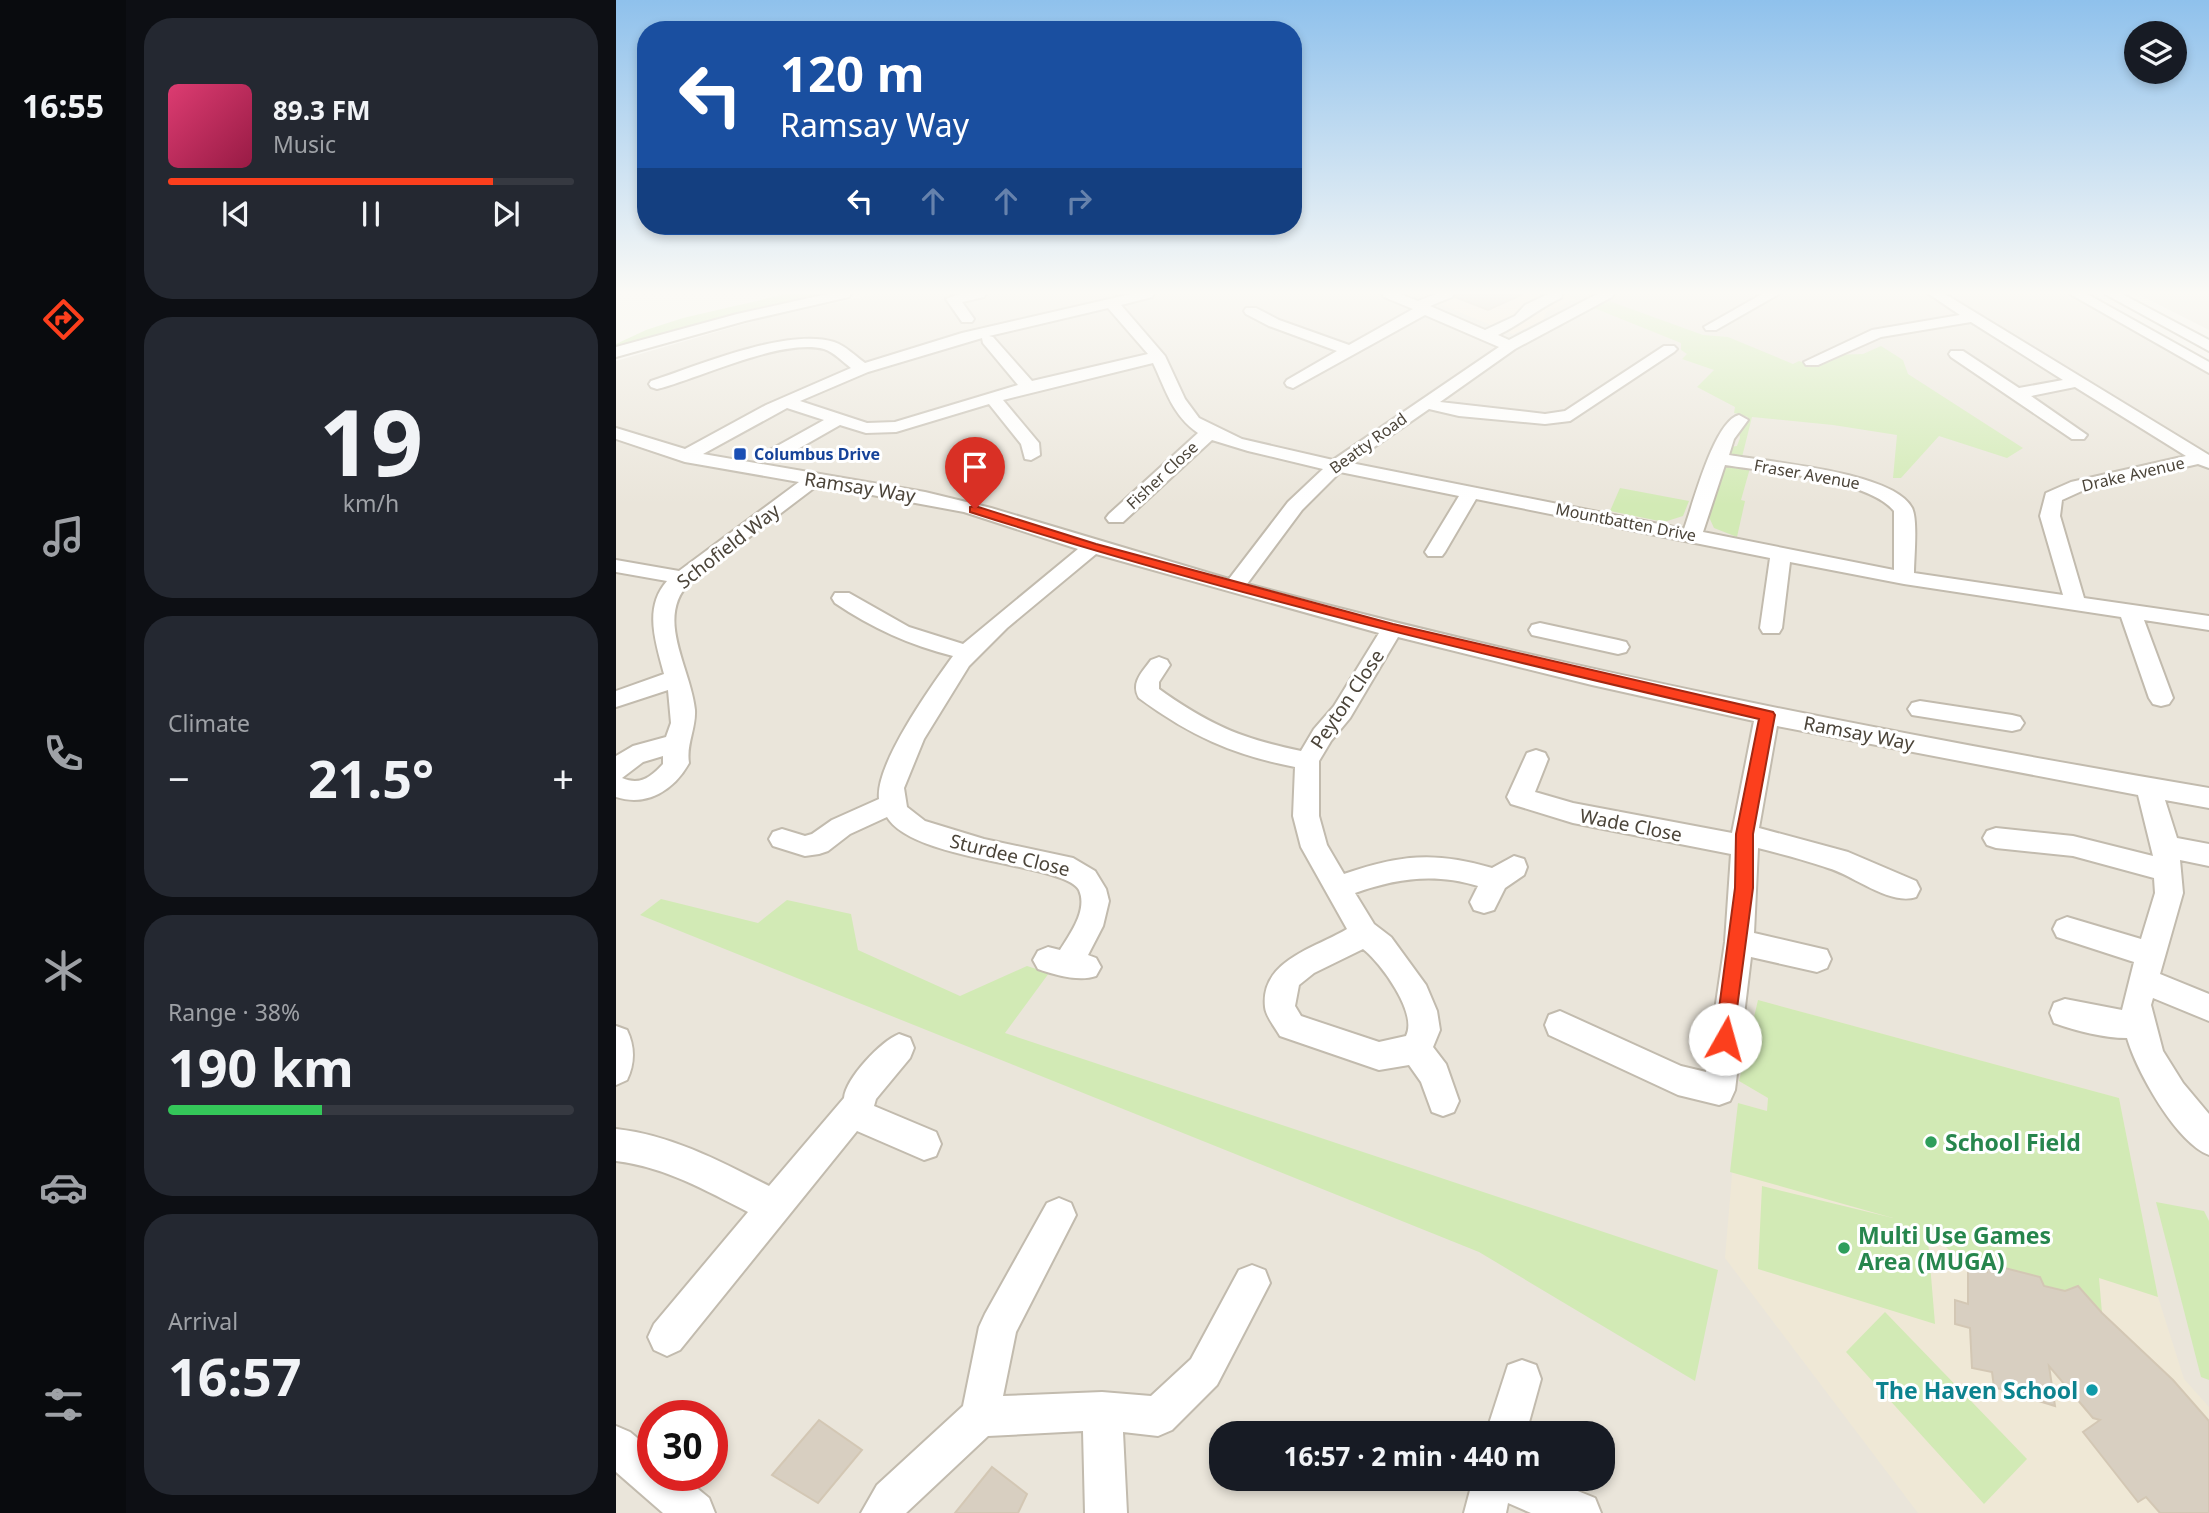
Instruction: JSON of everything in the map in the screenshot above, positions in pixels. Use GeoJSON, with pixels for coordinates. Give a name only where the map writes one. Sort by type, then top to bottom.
{"type":"FeatureCollection","features":[{"type":"Feature","properties":{"kind":"street"},"geometry":{"type":"LineString","coordinates":[[657,384],[719,365]]}},
{"type":"Feature","properties":{"kind":"street"},"geometry":{"type":"LineString","coordinates":[[857,365],[863,369]]}},
{"type":"Feature","properties":{"kind":"street"},"geometry":{"type":"LineString","coordinates":[[685,457],[786,402],[877,365]]}},
{"type":"Feature","properties":{"kind":"street"},"geometry":{"type":"LineString","coordinates":[[1009,365],[1028,387]]}},
{"type":"Feature","properties":{"kind":"street"},"geometry":{"type":"LineString","coordinates":[[786,402],[866,428],[896,427],[1028,387],[1124,365]]}},
{"type":"Feature","properties":{"kind":"street","name":"Mountbatten Drive"},"geometry":{"type":"LineString","coordinates":[[1160,365],[1179,407],[1195,424],[1209,433],[1246,445],[1904,578],[2209,624]]}},
{"type":"Feature","properties":{"kind":"street"},"geometry":{"type":"LineString","coordinates":[[1293,383],[1324,365]]}},
{"type":"Feature","properties":{"kind":"street","name":"Beatty Road"},"geometry":{"type":"LineString","coordinates":[[1234,587],[1301,499],[1337,465],[1482,365]]}},
{"type":"Feature","properties":{"kind":"street"},"geometry":{"type":"LineString","coordinates":[[1424,404],[1459,411],[1545,419],[1570,416],[1646,365]]}},
{"type":"Feature","properties":{"kind":"street"},"geometry":{"type":"LineString","coordinates":[[1973,365],[2078,435]]}},
{"type":"Feature","properties":{"kind":"street"},"geometry":{"type":"LineString","coordinates":[[2049,365],[2205,461]]}},
{"type":"Feature","properties":{"kind":"street"},"geometry":{"type":"LineString","coordinates":[[2016,394],[2077,382]]}},
{"type":"Feature","properties":{"kind":"street"},"geometry":{"type":"LineString","coordinates":[[994,398],[1030,443],[1031,455]]}},
{"type":"Feature","properties":{"kind":"street"},"geometry":{"type":"LineString","coordinates":[[776,454],[839,419]]}},
{"type":"Feature","properties":{"kind":"street"},"geometry":{"type":"LineString","coordinates":[[1692,535],[1724,439],[1739,420]]}},
{"type":"Feature","properties":{"kind":"street","name":"Ramsay Way"},"geometry":{"type":"LineString","coordinates":[[616,433],[685,457],[957,505],[1234,587],[1563,670],[1767,715],[2209,798]]}},
{"type":"Feature","properties":{"kind":"street","name":"Fisher Close"},"geometry":{"type":"LineString","coordinates":[[1116,519],[1209,433]]}},
{"type":"Feature","properties":{"kind":"street","name":"Fraser Avenue"},"geometry":{"type":"LineString","coordinates":[[1717,458],[1866,484],[1892,496],[1904,510],[1904,578]]}},
{"type":"Feature","properties":{"kind":"street","name":"Drake Avenue"},"geometry":{"type":"LineString","coordinates":[[2076,605],[2050,516],[2053,497],[2078,486],[2205,461]]}},
{"type":"Feature","properties":{"kind":"street","name":"Schofield Way"},"geometry":{"type":"LineString","coordinates":[[616,786],[633,792],[652,788],[667,780],[677,764],[673,745],[683,724],[678,678],[662,620],[669,593],[683,578],[813,480]]}},
{"type":"Feature","properties":{"kind":"street"},"geometry":{"type":"LineString","coordinates":[[1435,552],[1471,491]]}},
{"type":"Feature","properties":{"kind":"street"},"geometry":{"type":"LineString","coordinates":[[782,838],[805,846],[819,844],[841,827],[892,804],[891,788],[895,771],[944,684],[967,652],[1092,547]]}},
{"type":"Feature","properties":{"kind":"street"},"geometry":{"type":"LineString","coordinates":[[1771,628],[1781,554]]}},
{"type":"Feature","properties":{"kind":"street"},"geometry":{"type":"LineString","coordinates":[[616,566],[683,578]]}},
{"type":"Feature","properties":{"kind":"street"},"geometry":{"type":"LineString","coordinates":[[842,598],[878,624],[909,637],[967,652]]}},
{"type":"Feature","properties":{"kind":"street"},"geometry":{"type":"LineString","coordinates":[[2130,612],[2161,698]]}},
{"type":"Feature","properties":{"kind":"street","name":"Peyton Close"},"geometry":{"type":"LineString","coordinates":[[1392,629],[1342,712],[1322,735],[1307,761],[1306,816],[1314,847],[1364,933],[1381,946],[1415,994],[1425,1030],[1416,1049]]}},
{"type":"Feature","properties":{"kind":"street"},"geometry":{"type":"LineString","coordinates":[[1540,630],[1618,647]]}},
{"type":"Feature","properties":{"kind":"street"},"geometry":{"type":"LineString","coordinates":[[1563,670],[1577,638]]}},
{"type":"Feature","properties":{"kind":"street"},"geometry":{"type":"LineString","coordinates":[[1159,665],[1147,681],[1147,692],[1158,701],[1226,739],[1251,749],[1307,761]]}},
{"type":"Feature","properties":{"kind":"street"},"geometry":{"type":"LineString","coordinates":[[616,698],[678,678]]}},
{"type":"Feature","properties":{"kind":"street"},"geometry":{"type":"LineString","coordinates":[[1920,709],[2012,723]]}},
{"type":"Feature","properties":{"kind":"street"},"geometry":{"type":"LineString","coordinates":[[1560,1025],[1678,1080],[1719,1090],[1739,942],[1744,888],[1744,840],[1767,715]]}},
{"type":"Feature","properties":{"kind":"street"},"geometry":{"type":"LineString","coordinates":[[1964,716],[1968,754]]}},
{"type":"Feature","properties":{"kind":"street"},"geometry":{"type":"LineString","coordinates":[[616,771],[621,764],[642,751],[673,745]]}},
{"type":"Feature","properties":{"kind":"street","name":"Wade Close"},"geometry":{"type":"LineString","coordinates":[[1536,759],[1516,806],[1744,840],[1839,860],[1906,889]]}},
{"type":"Feature","properties":{"kind":"street"},"geometry":{"type":"LineString","coordinates":[[2148,787],[2168,859],[2169,893],[2136,1005],[2138,1024],[2153,1067],[2170,1093],[2205,1129]]}},
{"type":"Feature","properties":{"kind":"street","name":"Sturdee Close"},"geometry":{"type":"LineString","coordinates":[[892,804],[905,822],[931,835],[1073,869],[1085,876],[1095,895],[1094,908],[1089,924],[1067,963]]}},
{"type":"Feature","properties":{"kind":"street"},"geometry":{"type":"LineString","coordinates":[[1996,838],[2168,859],[2209,855]]}},
{"type":"Feature","properties":{"kind":"street"},"geometry":{"type":"LineString","coordinates":[[1338,888],[1399,867],[1427,865],[1459,868],[1498,883]]}},
{"type":"Feature","properties":{"kind":"street"},"geometry":{"type":"LineString","coordinates":[[2067,929],[2146,967],[2209,1007]]}},
{"type":"Feature","properties":{"kind":"street"},"geometry":{"type":"LineString","coordinates":[[1364,933],[1335,951],[1304,964],[1289,976],[1281,992],[1280,1008],[1292,1026],[1379,1056],[1416,1049],[1435,1075],[1443,1101]]}},
{"type":"Feature","properties":{"kind":"street"},"geometry":{"type":"LineString","coordinates":[[1739,942],[1817,959]]}},
{"type":"Feature","properties":{"kind":"street"},"geometry":{"type":"LineString","coordinates":[[2065,1013],[2114,1024],[2138,1024]]}},
{"type":"Feature","properties":{"kind":"street"},"geometry":{"type":"LineString","coordinates":[[616,1040],[616,1070]]}},
{"type":"Feature","properties":{"kind":"street"},"geometry":{"type":"LineString","coordinates":[[667,1338],[856,1109],[860,1093],[899,1048]]}},
{"type":"Feature","properties":{"kind":"street"},"geometry":{"type":"LineString","coordinates":[[856,1109],[924,1144]]}},
{"type":"Feature","properties":{"kind":"street"},"geometry":{"type":"LineString","coordinates":[[616,1144],[639,1146],[677,1160],[774,1206]]}},
{"type":"Feature","properties":{"kind":"street"},"geometry":{"type":"LineString","coordinates":[[882,1513],[891,1499],[980,1417],[998,1327],[1059,1215]]}},
{"type":"Feature","properties":{"kind":"street"},"geometry":{"type":"LineString","coordinates":[[980,1417],[1102,1411],[1158,1416],[1204,1372],[1252,1283]]}},
{"type":"Feature","properties":{"kind":"street"},"geometry":{"type":"LineString","coordinates":[[1510,1421],[1522,1379]]}},
{"type":"Feature","properties":{"kind":"street"},"geometry":{"type":"LineString","coordinates":[[1102,1411],[1106,1513]]}},
{"type":"Feature","properties":{"kind":"street"},"geometry":{"type":"LineString","coordinates":[[619,1455],[694,1513]]}},
{"type":"Feature","properties":{"kind":"street"},"geometry":{"type":"LineString","coordinates":[[1485,1513],[1490,1491]]}},
{"type":"Feature","properties":{"kind":"street"},"geometry":{"type":"LineString","coordinates":[[1528,1491],[1580,1513]]}},
{"type":"Feature","properties":{"kind":"shaded area"},"geometry":{"type":"Polygon","coordinates":[[[616,365],[2209,365],[2209,1513],[616,1513],[616,365]]]}},
{"type":"Feature","properties":{"kind":"shaded area"},"geometry":{"type":"Polygon","coordinates":[[[1758,1000],[2119,1098],[2158,1297],[2184,1379],[2209,1407],[2209,1513],[1918,1513],[1725,1258],[1738,1103],[1767,1111],[1768,1098],[1739,1081],[1758,1000]]]}},
{"type":"Feature","properties":{"kind":"green space"},"geometry":{"type":"Polygon","coordinates":[[[1698,365],[1905,365],[1908,374],[2023,448],[2007,458],[1939,436],[1901,478],[1893,478],[1897,435],[1752,417],[1742,457],[1728,454],[1729,447],[1737,446],[1739,431],[1748,417],[1734,413],[1735,407],[1697,387],[1714,370],[1698,365]]]}},
{"type":"Feature","properties":{"kind":"green space"},"geometry":{"type":"Polygon","coordinates":[[[1724,468],[1750,468],[1741,500],[1745,501],[1737,537],[1714,528],[1709,517],[1724,468]]]}},
{"type":"Feature","properties":{"kind":"green space"},"geometry":{"type":"Polygon","coordinates":[[[1620,488],[1689,501],[1683,516],[1664,522],[1610,511],[1620,488]]]}},
{"type":"Feature","properties":{"kind":"green space"},"geometry":{"type":"Polygon","coordinates":[[[661,899],[758,923],[787,900],[851,914],[858,950],[960,996],[1027,966],[1049,973],[1005,1033],[1718,1270],[1695,1381],[1479,1252],[640,915],[661,899]]]}},
{"type":"Feature","properties":{"kind":"green space","name":"School Field"},"geometry":{"type":"Polygon","coordinates":[[[1758,1000],[2119,1098],[2158,1297],[2099,1278],[2102,1313],[2078,1286],[2065,1291],[2044,1286],[2040,1277],[1986,1263],[1987,1272],[1968,1269],[1927,1228],[1935,1324],[1758,1269],[1762,1186],[1893,1218],[1730,1172],[1738,1103],[1767,1111],[1768,1098],[1739,1081],[1758,1000]]]}},
{"type":"Feature","properties":{"kind":"green space"},"geometry":{"type":"Polygon","coordinates":[[[2156,1202],[2204,1211],[2209,1221],[2209,1380],[2201,1377],[2156,1202]]]}},
{"type":"Feature","properties":{"kind":"green space"},"geometry":{"type":"Polygon","coordinates":[[[1885,1312],[2027,1459],[1984,1504],[1846,1352],[1885,1312]]]}},
{"type":"Feature","properties":{"kind":"building","name":"The Haven School"},"geometry":{"type":"Polygon","coordinates":[[[1985,1263],[2040,1277],[2044,1286],[2065,1291],[2078,1286],[2102,1313],[2173,1380],[2209,1421],[2209,1513],[2160,1513],[2146,1497],[2138,1502],[2083,1432],[2100,1420],[2093,1418],[2049,1366],[2055,1406],[1994,1387],[1992,1372],[1972,1368],[1970,1328],[1955,1324],[1955,1300],[1968,1304],[1968,1269],[1987,1272],[1985,1263]]]}},
{"type":"Feature","properties":{"kind":"building"},"geometry":{"type":"Polygon","coordinates":[[[819,1420],[862,1450],[818,1503],[772,1475],[819,1420]]]}},
{"type":"Feature","properties":{"kind":"building"},"geometry":{"type":"Polygon","coordinates":[[[992,1467],[1027,1494],[1018,1513],[955,1513],[992,1467]]]}},
{"type":"Feature","properties":{"kind":"place","name":"Columbus Drive"},"geometry":{"type":"Point","coordinates":[740,454]}},
{"type":"Feature","properties":{"kind":"place","name":"School Field"},"geometry":{"type":"Point","coordinates":[1931,1142]}},
{"type":"Feature","properties":{"kind":"place","name":"Multi Use Games Area (MUGA)"},"geometry":{"type":"Point","coordinates":[1844,1248]}},
{"type":"Feature","properties":{"kind":"place","name":"The Haven School"},"geometry":{"type":"Point","coordinates":[2092,1390]}},
{"type":"Feature","properties":{"kind":"route"},"geometry":{"type":"LineString","coordinates":[[975,509],[1092,547],[1392,629],[1767,715],[1743,846],[1744,888],[1739,942],[1725,1039]]}}]}
